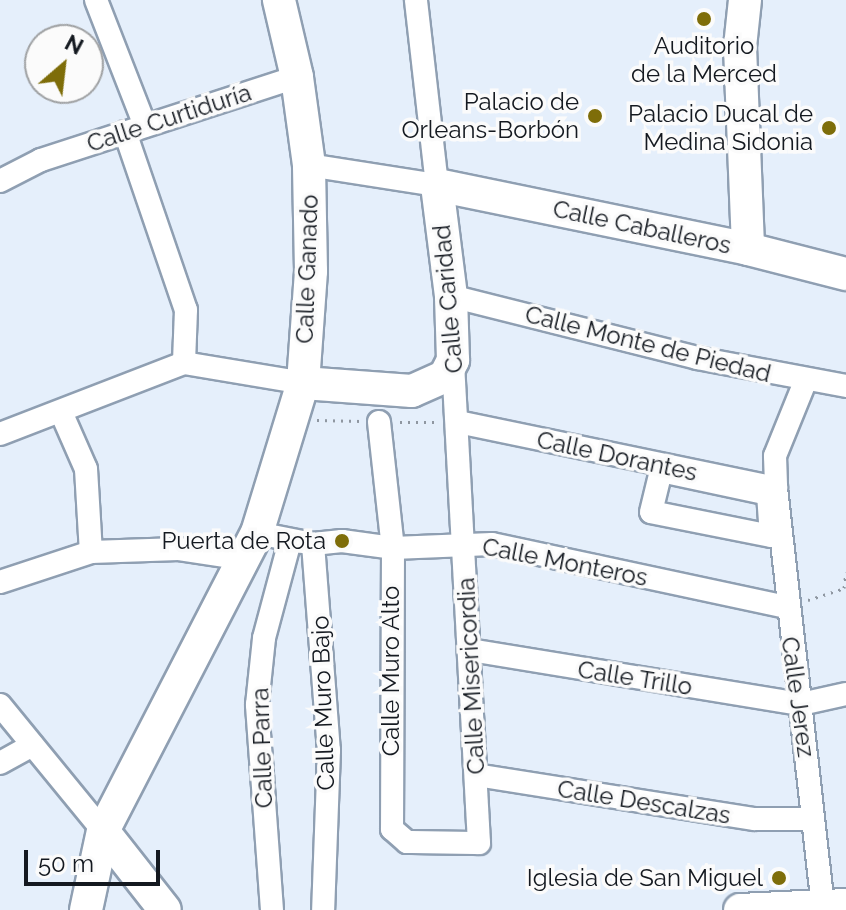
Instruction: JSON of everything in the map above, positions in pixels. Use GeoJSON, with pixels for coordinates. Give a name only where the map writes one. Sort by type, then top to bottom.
{"type":"FeatureCollection","features":[{"type":"Feature","properties":{"kind":"street"},"geometry":{"type":"LineString","coordinates":[[96,0],[186,310],[184,363]]}},
{"type":"Feature","properties":{"kind":"street","name":"Calle Ganado"},"geometry":{"type":"LineString","coordinates":[[86,910],[103,831],[147,738],[251,546],[303,383],[311,271],[309,165],[297,77],[279,0]]}},
{"type":"Feature","properties":{"kind":"street"},"geometry":{"type":"LineString","coordinates":[[309,165],[437,185],[416,0]]}},
{"type":"Feature","properties":{"kind":"street"},"geometry":{"type":"LineString","coordinates":[[745,0],[740,47],[748,249]]}},
{"type":"Feature","properties":{"kind":"street","name":"Calle Curtiduría"},"geometry":{"type":"LineString","coordinates":[[0,181],[41,160],[297,77]]}},
{"type":"Feature","properties":{"kind":"street","name":"Calle Caballeros"},"geometry":{"type":"LineString","coordinates":[[437,185],[748,249],[846,274]]}},
{"type":"Feature","properties":{"kind":"street","name":"Calle Caridad"},"geometry":{"type":"LineString","coordinates":[[437,185],[451,296],[458,418]]}},
{"type":"Feature","properties":{"kind":"street","name":"Calle Monte de Piedad"},"geometry":{"type":"LineString","coordinates":[[451,296],[805,382],[846,386]]}},
{"type":"Feature","properties":{"kind":"street"},"geometry":{"type":"LineString","coordinates":[[0,434],[184,363],[303,383],[412,391],[445,376],[453,360]]}},
{"type":"Feature","properties":{"kind":"street","name":"Calle Jerez"},"geometry":{"type":"LineString","coordinates":[[805,382],[775,456],[776,488],[786,607],[801,704],[813,819],[831,907]]}},
{"type":"Feature","properties":{"kind":"street","name":"Calle Dorantes"},"geometry":{"type":"LineString","coordinates":[[412,391],[435,397],[458,418],[776,488]]}},
{"type":"Feature","properties":{"kind":"street"},"geometry":{"type":"LineString","coordinates":[[61,412],[86,469],[91,552]]}},
{"type":"Feature","properties":{"kind":"street","name":"Calle Misericordia"},"geometry":{"type":"LineString","coordinates":[[458,418],[479,843]]}},
{"type":"Feature","properties":{"kind":"street","name":"Calle Muro Alto"},"geometry":{"type":"LineString","coordinates":[[379,422],[393,548],[392,829],[407,842],[479,843]]}},
{"type":"Feature","properties":{"kind":"street"},"geometry":{"type":"LineString","coordinates":[[661,471],[768,494],[771,536],[651,512],[661,471]]}},
{"type":"Feature","properties":{"kind":"street","name":"Calle Monteros"},"geometry":{"type":"LineString","coordinates":[[0,582],[91,552],[342,541],[393,548],[492,544],[786,607]]}},
{"type":"Feature","properties":{"kind":"street","name":"Calle Parra"},"geometry":{"type":"LineString","coordinates":[[272,910],[257,705],[264,638],[302,542]]}},
{"type":"Feature","properties":{"kind":"street","name":"Calle Muro Bajo"},"geometry":{"type":"LineString","coordinates":[[302,542],[329,750],[323,910]]}},
{"type":"Feature","properties":{"kind":"street","name":"Calle Trillo"},"geometry":{"type":"LineString","coordinates":[[470,650],[801,704]]}},
{"type":"Feature","properties":{"kind":"street"},"geometry":{"type":"LineString","coordinates":[[801,704],[846,694]]}},
{"type":"Feature","properties":{"kind":"street"},"geometry":{"type":"LineString","coordinates":[[0,705],[165,910]]}},
{"type":"Feature","properties":{"kind":"street"},"geometry":{"type":"LineString","coordinates":[[0,763],[32,745]]}},
{"type":"Feature","properties":{"kind":"street","name":"Calle Descalzas"},"geometry":{"type":"LineString","coordinates":[[476,775],[755,819],[813,819]]}},
{"type":"Feature","properties":{"kind":"street"},"geometry":{"type":"LineString","coordinates":[[740,910],[831,907]]}},
{"type":"Feature","properties":{"kind":"path"},"geometry":{"type":"LineString","coordinates":[[786,607],[845,588],[846,572]]}},
{"type":"Feature","properties":{"kind":"place","name":"Auditorio de la Merced"},"geometry":{"type":"Point","coordinates":[704,19]}},
{"type":"Feature","properties":{"kind":"place","name":"Palacio de Orleans-Borbón"},"geometry":{"type":"Point","coordinates":[595,116]}},
{"type":"Feature","properties":{"kind":"place","name":"Palacio Ducal de Medina Sidonia"},"geometry":{"type":"Point","coordinates":[829,128]}},
{"type":"Feature","properties":{"kind":"place","name":"Puerta de Rota"},"geometry":{"type":"Point","coordinates":[342,541]}},
{"type":"Feature","properties":{"kind":"place","name":"Iglesia de San Miguel"},"geometry":{"type":"Point","coordinates":[779,878]}}]}
